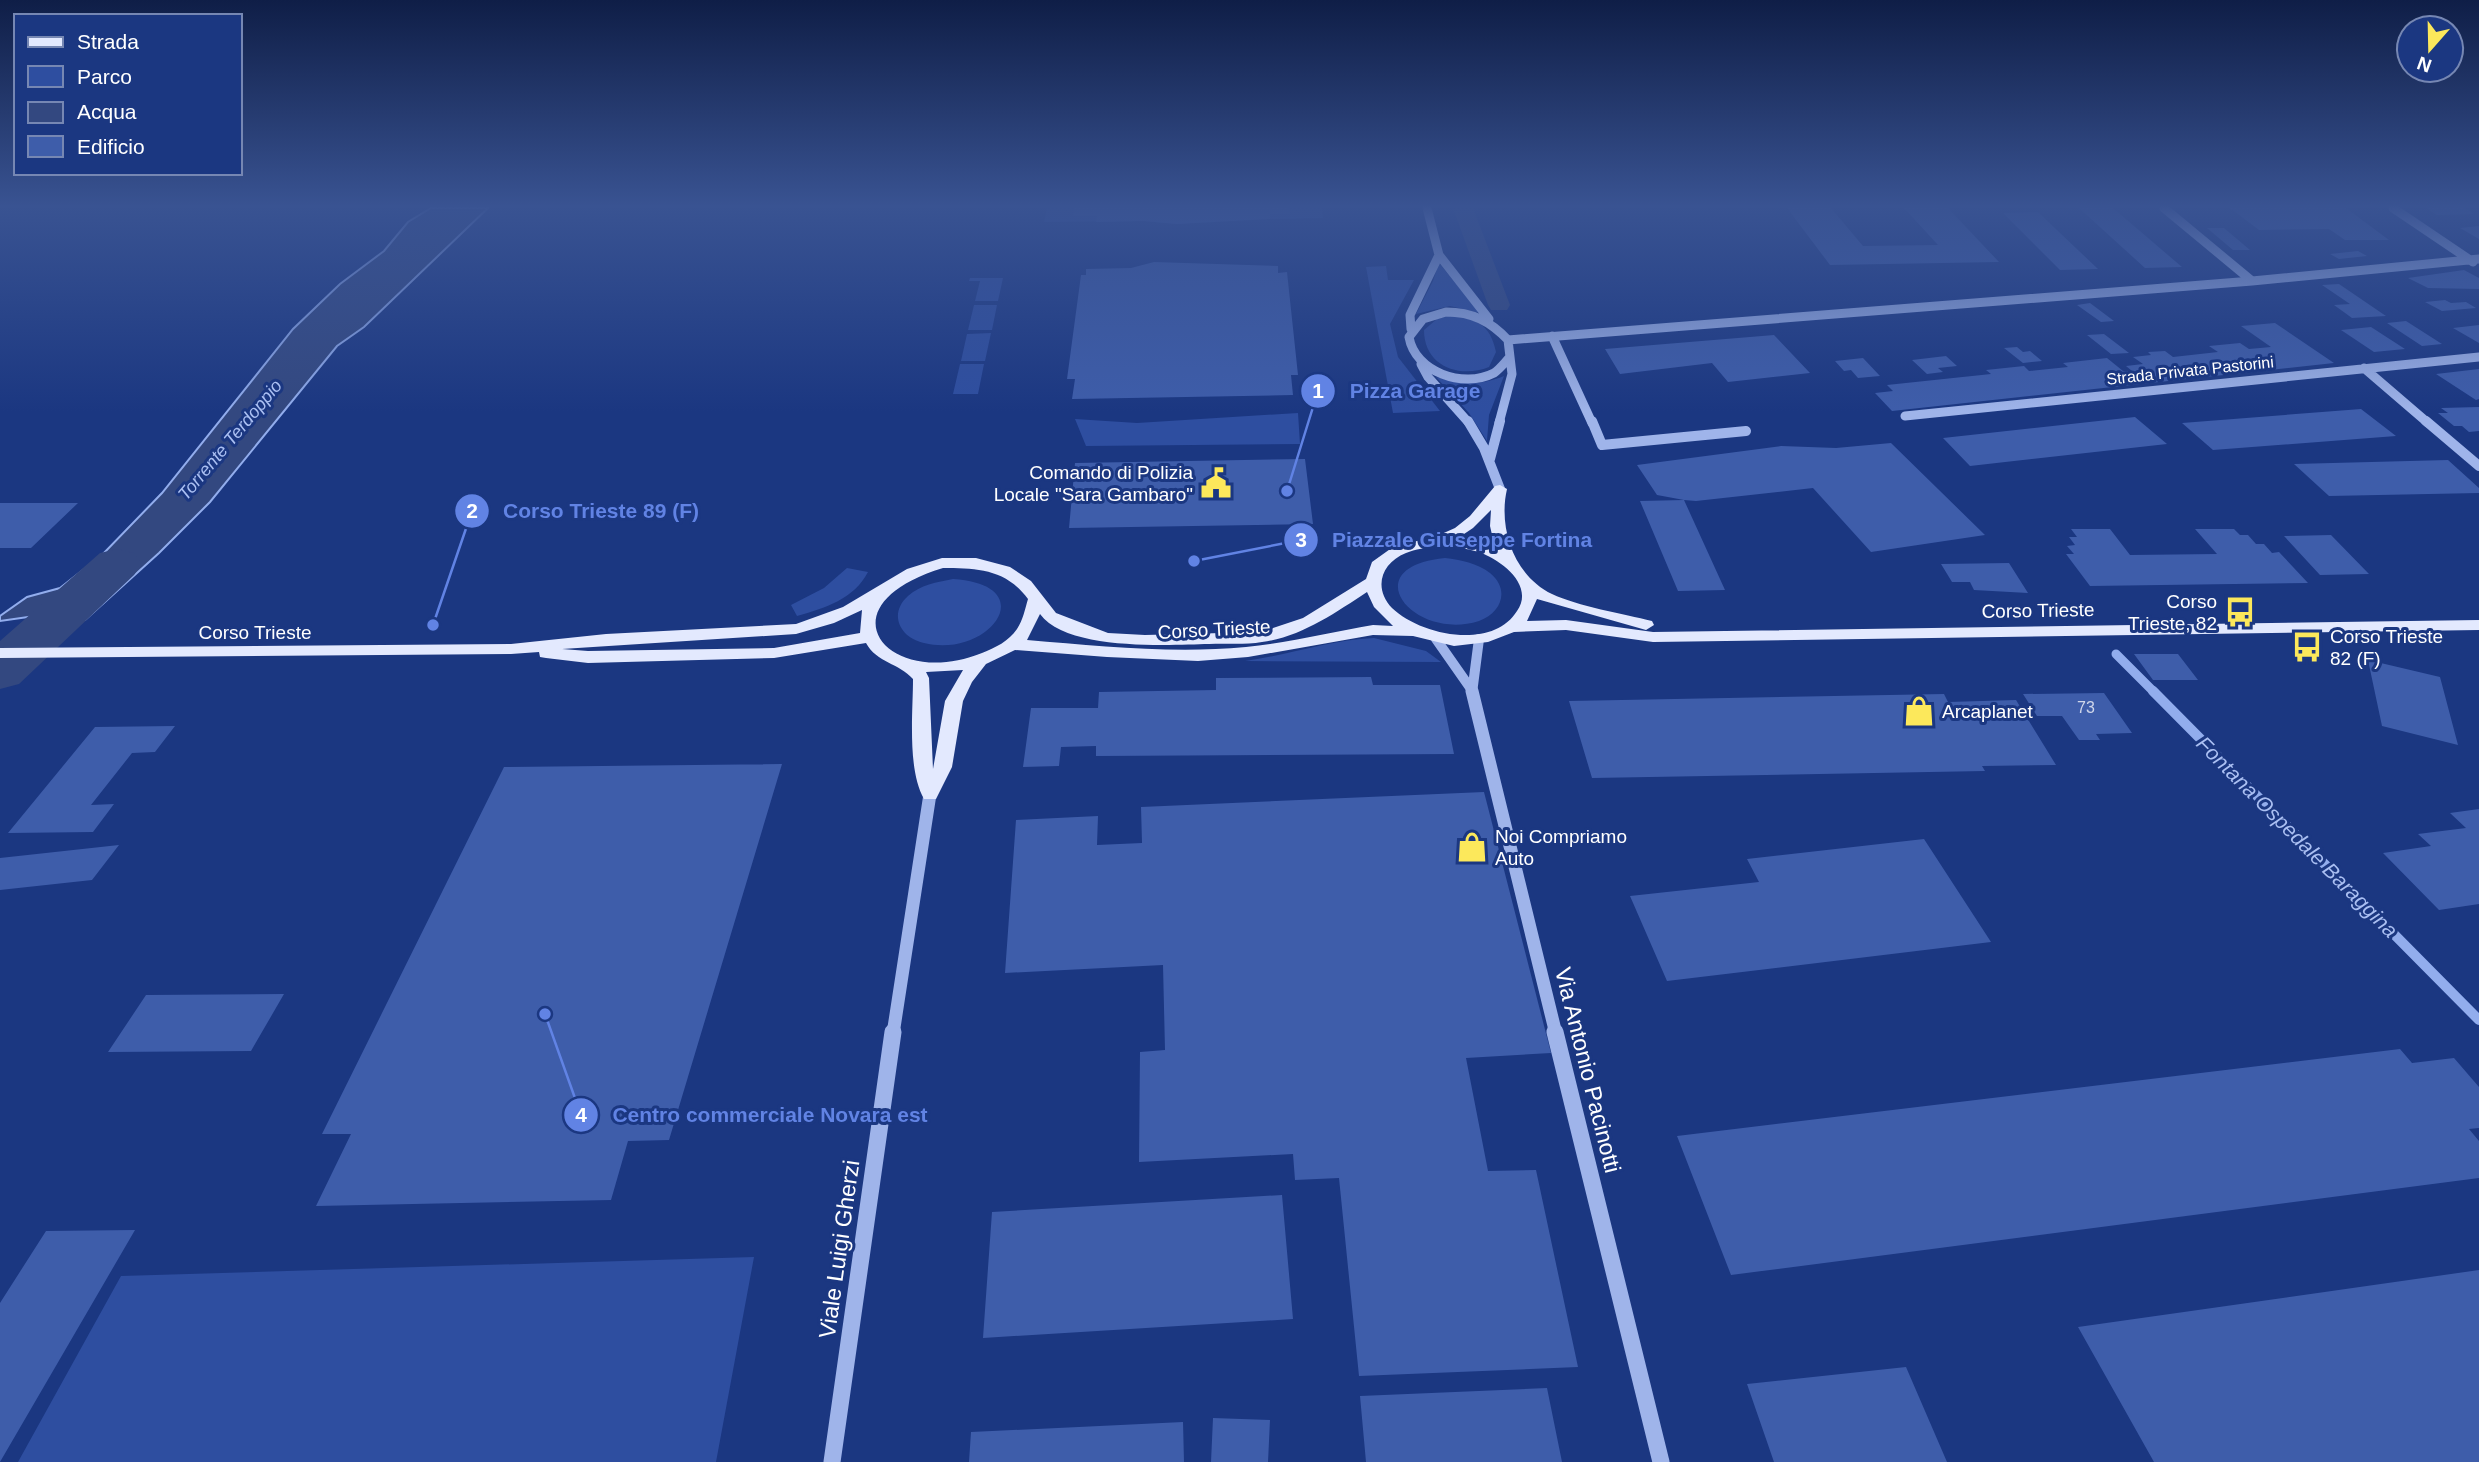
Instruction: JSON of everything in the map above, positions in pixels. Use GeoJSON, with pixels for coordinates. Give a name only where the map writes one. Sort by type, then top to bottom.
{"type":"FeatureCollection","features":[{"type":"Feature","properties":{"kind":"main road"},"geometry":{"type":"LineString","coordinates":[[1437,541],[1462,542],[1485,549],[1506,559],[1520,571],[1528,585],[1530,600],[1524,615],[1512,627],[1479,639],[1436,639],[1414,632],[1381,611],[1373,597],[1371,583],[1375,569],[1387,557],[1403,548],[1460,534],[1500,489]]}},
{"type":"Feature","properties":{"kind":"main road"},"geometry":{"type":"LineString","coordinates":[[1500,489],[1497,526],[1506,559]]}},
{"type":"Feature","properties":{"kind":"main road"},"geometry":{"type":"LineString","coordinates":[[959,562],[991,565],[1005,570],[1024,584],[1035,600],[1029,624],[1013,644],[980,661],[942,668],[910,665],[885,653],[869,637],[867,622],[870,609],[879,594],[912,572],[959,562]]}},
{"type":"Feature","properties":{"kind":"main road","name":"Corso Trieste"},"geometry":{"type":"LineString","coordinates":[[1035,600],[1050,617],[1079,631],[1108,638],[1186,641],[1249,638],[1262,637],[1309,621],[1371,583]]}},
{"type":"Feature","properties":{"kind":"main road","name":"Corso Trieste"},"geometry":{"type":"LineString","coordinates":[[1528,585],[1547,598],[1626,621],[1723,635]]}},
{"type":"Feature","properties":{"kind":"main road","name":"Corso Trieste"},"geometry":{"type":"LineString","coordinates":[[0,653],[511,649],[606,639],[796,629],[817,625],[846,613],[879,594]]}},
{"type":"Feature","properties":{"kind":"main road","name":"Corso Trieste"},"geometry":{"type":"LineString","coordinates":[[1512,627],[1566,625],[1653,637],[2479,625]]}},
{"type":"Feature","properties":{"kind":"main road","name":"Corso Trieste"},"geometry":{"type":"LineString","coordinates":[[1013,644],[1107,652],[1198,655],[1248,653],[1373,629],[1414,632]]}},
{"type":"Feature","properties":{"kind":"main road","name":"Corso Trieste"},"geometry":{"type":"LineString","coordinates":[[511,649],[588,657],[774,653],[869,637]]}},
{"type":"Feature","properties":{"kind":"main road"},"geometry":{"type":"LineString","coordinates":[[930,794],[943,767],[954,701],[965,679],[980,661]]}},
{"type":"Feature","properties":{"kind":"main road"},"geometry":{"type":"LineString","coordinates":[[910,665],[921,678],[923,764],[930,794]]}},
{"type":"Feature","properties":{"kind":"street"},"geometry":{"type":"LineString","coordinates":[[1429,276],[1410,315],[1409,347],[1425,374],[1460,410],[1490,459],[1500,489]]}},
{"type":"Feature","properties":{"kind":"street"},"geometry":{"type":"LineString","coordinates":[[1456,276],[1508,340],[1512,374],[1490,459]]}},
{"type":"Feature","properties":{"kind":"street"},"geometry":{"type":"LineString","coordinates":[[2246,276],[2252,281]]}},
{"type":"Feature","properties":{"kind":"street"},"geometry":{"type":"LineString","coordinates":[[1508,340],[2303,276]]}},
{"type":"Feature","properties":{"kind":"street"},"geometry":{"type":"LineString","coordinates":[[1411,329],[1424,318],[1447,312],[1474,315],[1494,325]]}},
{"type":"Feature","properties":{"kind":"street"},"geometry":{"type":"LineString","coordinates":[[1552,336],[1558,344],[1602,445],[1746,431]]}},
{"type":"Feature","properties":{"kind":"street","name":"Strada Privata Pastorini"},"geometry":{"type":"LineString","coordinates":[[1905,416],[2479,357]]}},
{"type":"Feature","properties":{"kind":"street"},"geometry":{"type":"LineString","coordinates":[[1420,363],[1442,375],[1469,379],[1493,375],[1502,370],[1510,358]]}},
{"type":"Feature","properties":{"kind":"street"},"geometry":{"type":"LineString","coordinates":[[2364,368],[2479,467]]}},
{"type":"Feature","properties":{"kind":"street","name":"Via Antonio Pacinotti"},"geometry":{"type":"LineString","coordinates":[[1436,639],[1471,689],[1661,1462]]}},
{"type":"Feature","properties":{"kind":"street","name":"Via Antonio Pacinotti"},"geometry":{"type":"LineString","coordinates":[[1471,689],[1479,639]]}},
{"type":"Feature","properties":{"kind":"street","name":"Viale Luigi Gherzi"},"geometry":{"type":"LineString","coordinates":[[832,1462],[881,1112],[930,794]]}},
{"type":"Feature","properties":{"kind":"green space"},"geometry":{"type":"Polygon","coordinates":[[[1368,276],[1387,276],[1388,280],[1414,280],[1390,324],[1398,357],[1440,411],[1393,413],[1368,276]]]}},
{"type":"Feature","properties":{"kind":"green space"},"geometry":{"type":"Polygon","coordinates":[[[1435,276],[1450,276],[1480,313],[1450,306],[1416,314],[1435,276]]]}},
{"type":"Feature","properties":{"kind":"green space"},"geometry":{"type":"Polygon","coordinates":[[[970,278],[1003,278],[998,301],[975,301],[980,281],[969,281],[970,278]]]}},
{"type":"Feature","properties":{"kind":"green space"},"geometry":{"type":"Polygon","coordinates":[[[974,305],[997,305],[992,330],[968,330],[974,305]]]}},
{"type":"Feature","properties":{"kind":"green space"},"geometry":{"type":"Polygon","coordinates":[[[1450,316],[1474,321],[1486,329],[1496,352],[1489,367],[1455,370],[1445,367],[1430,353],[1424,330],[1437,319],[1450,316]]]}},
{"type":"Feature","properties":{"kind":"green space"},"geometry":{"type":"Polygon","coordinates":[[[991,333],[985,361],[961,361],[967,334],[991,333]]]}},
{"type":"Feature","properties":{"kind":"green space"},"geometry":{"type":"Polygon","coordinates":[[[960,364],[984,364],[978,394],[953,394],[960,364]]]}},
{"type":"Feature","properties":{"kind":"green space"},"geometry":{"type":"Polygon","coordinates":[[[1504,376],[1489,415],[1487,441],[1469,413],[1436,377],[1470,383],[1504,376]]]}},
{"type":"Feature","properties":{"kind":"green space"},"geometry":{"type":"Polygon","coordinates":[[[1298,413],[1300,444],[1086,446],[1075,419],[1137,423],[1298,413]]]}},
{"type":"Feature","properties":{"kind":"green space"},"geometry":{"type":"Polygon","coordinates":[[[1445,558],[1474,564],[1496,579],[1500,586],[1501,600],[1498,607],[1487,617],[1455,625],[1433,621],[1415,613],[1403,601],[1398,587],[1402,575],[1417,564],[1445,558]]]}},
{"type":"Feature","properties":{"kind":"green space"},"geometry":{"type":"Polygon","coordinates":[[[847,568],[868,572],[847,596],[828,606],[797,616],[791,605],[824,588],[847,568]]]}},
{"type":"Feature","properties":{"kind":"green space"},"geometry":{"type":"Polygon","coordinates":[[[953,579],[981,584],[996,594],[1001,606],[997,619],[986,631],[969,641],[948,645],[924,643],[903,631],[898,617],[899,610],[908,596],[918,589],[953,579]]]}},
{"type":"Feature","properties":{"kind":"green space"},"geometry":{"type":"Polygon","coordinates":[[[1374,638],[1426,651],[1441,662],[1245,661],[1341,642],[1374,638]]]}},
{"type":"Feature","properties":{"kind":"green space"},"geometry":{"type":"Polygon","coordinates":[[[754,1257],[716,1462],[18,1462],[121,1276],[754,1257]]]}},
{"type":"Feature","properties":{"kind":"water"},"geometry":{"type":"Polygon","coordinates":[[[350,276],[417,276],[364,327],[337,346],[210,502],[85,620],[35,616],[0,621],[0,616],[27,597],[60,588],[102,555],[162,493],[293,329],[350,276]]]}},
{"type":"Feature","properties":{"kind":"building"},"geometry":{"type":"Polygon","coordinates":[[[1081,276],[1287,276],[1298,375],[1291,375],[1293,395],[1072,399],[1075,379],[1067,379],[1081,276]]]}},
{"type":"Feature","properties":{"kind":"building"},"geometry":{"type":"Polygon","coordinates":[[[2476,276],[2479,278],[2479,289],[2428,288],[2408,278],[2476,276]]]}},
{"type":"Feature","properties":{"kind":"building"},"geometry":{"type":"Polygon","coordinates":[[[2339,284],[2386,316],[2352,318],[2334,305],[2350,304],[2322,285],[2339,284]]]}},
{"type":"Feature","properties":{"kind":"building"},"geometry":{"type":"Polygon","coordinates":[[[2445,300],[2451,303],[2466,302],[2476,308],[2442,311],[2425,302],[2445,300]]]}},
{"type":"Feature","properties":{"kind":"building"},"geometry":{"type":"Polygon","coordinates":[[[2090,303],[2114,321],[2101,322],[2077,305],[2090,303]]]}},
{"type":"Feature","properties":{"kind":"building"},"geometry":{"type":"Polygon","coordinates":[[[2406,321],[2442,344],[2422,346],[2387,323],[2406,321]]]}},
{"type":"Feature","properties":{"kind":"building"},"geometry":{"type":"Polygon","coordinates":[[[2275,323],[2334,363],[1892,411],[1875,393],[1893,391],[1887,385],[1991,374],[1986,370],[2024,366],[2029,371],[2068,367],[2063,363],[2107,358],[2123,371],[2132,371],[2126,366],[2143,364],[2133,357],[2151,355],[2148,352],[2165,351],[2173,357],[2218,352],[2209,346],[2240,343],[2249,349],[2271,347],[2241,326],[2275,323]]]}},
{"type":"Feature","properties":{"kind":"building"},"geometry":{"type":"Polygon","coordinates":[[[2479,325],[2479,343],[2453,328],[2479,325]]]}},
{"type":"Feature","properties":{"kind":"building"},"geometry":{"type":"Polygon","coordinates":[[[2371,327],[2405,349],[2374,352],[2341,330],[2371,327]]]}},
{"type":"Feature","properties":{"kind":"building"},"geometry":{"type":"Polygon","coordinates":[[[2104,334],[2129,353],[2111,354],[2087,335],[2104,334]]]}},
{"type":"Feature","properties":{"kind":"building"},"geometry":{"type":"Polygon","coordinates":[[[1774,335],[1810,373],[1728,382],[1712,363],[1620,374],[1605,349],[1774,335]]]}},
{"type":"Feature","properties":{"kind":"building"},"geometry":{"type":"Polygon","coordinates":[[[2017,347],[2023,352],[2030,351],[2042,361],[2023,363],[2004,348],[2017,347]]]}},
{"type":"Feature","properties":{"kind":"building"},"geometry":{"type":"Polygon","coordinates":[[[1946,356],[1957,366],[1938,368],[1943,372],[1927,374],[1912,360],[1946,356]]]}},
{"type":"Feature","properties":{"kind":"building"},"geometry":{"type":"Polygon","coordinates":[[[1863,358],[1880,376],[1858,378],[1851,370],[1844,371],[1835,361],[1863,358]]]}},
{"type":"Feature","properties":{"kind":"building"},"geometry":{"type":"Polygon","coordinates":[[[2479,369],[2479,399],[2476,400],[2436,374],[2479,369]]]}},
{"type":"Feature","properties":{"kind":"building"},"geometry":{"type":"Polygon","coordinates":[[[2479,407],[2479,431],[2469,432],[2462,426],[2454,426],[2438,413],[2448,413],[2441,408],[2479,407]]]}},
{"type":"Feature","properties":{"kind":"building"},"geometry":{"type":"Polygon","coordinates":[[[2361,409],[2396,436],[2213,450],[2182,423],[2361,409]]]}},
{"type":"Feature","properties":{"kind":"building"},"geometry":{"type":"Polygon","coordinates":[[[2135,417],[2167,444],[1970,466],[1943,438],[2135,417]]]}},
{"type":"Feature","properties":{"kind":"building"},"geometry":{"type":"Polygon","coordinates":[[[1891,443],[1985,535],[1871,552],[1813,488],[1696,501],[1684,500],[1657,495],[1637,465],[1781,446],[1836,448],[1891,443]]]}},
{"type":"Feature","properties":{"kind":"building"},"geometry":{"type":"Polygon","coordinates":[[[1305,459],[1313,524],[1069,528],[1075,463],[1305,459]]]}},
{"type":"Feature","properties":{"kind":"building"},"geometry":{"type":"Polygon","coordinates":[[[2448,460],[2479,488],[2479,493],[2329,496],[2294,464],[2448,460]]]}},
{"type":"Feature","properties":{"kind":"building"},"geometry":{"type":"Polygon","coordinates":[[[1684,500],[1725,590],[1678,591],[1640,501],[1684,500]]]}},
{"type":"Feature","properties":{"kind":"building"},"geometry":{"type":"Polygon","coordinates":[[[0,503],[78,503],[31,548],[0,548],[0,503]]]}},
{"type":"Feature","properties":{"kind":"building"},"geometry":{"type":"Polygon","coordinates":[[[2071,529],[2110,529],[2130,555],[2217,554],[2195,529],[2234,529],[2240,535],[2248,535],[2256,544],[2264,544],[2272,553],[2279,552],[2308,583],[2090,586],[2066,554],[2074,554],[2067,546],[2075,545],[2069,537],[2077,537],[2071,529]]]}},
{"type":"Feature","properties":{"kind":"building"},"geometry":{"type":"Polygon","coordinates":[[[2331,535],[2369,574],[2320,575],[2284,536],[2331,535]]]}},
{"type":"Feature","properties":{"kind":"building"},"geometry":{"type":"Polygon","coordinates":[[[2009,563],[2028,593],[1974,590],[1970,582],[1952,582],[1941,564],[2009,563]]]}},
{"type":"Feature","properties":{"kind":"building"},"geometry":{"type":"Polygon","coordinates":[[[2134,654],[2178,654],[2198,680],[2153,680],[2134,654]]]}},
{"type":"Feature","properties":{"kind":"building"},"geometry":{"type":"Polygon","coordinates":[[[2368,660],[2440,677],[2458,745],[2382,726],[2368,660]]]}},
{"type":"Feature","properties":{"kind":"building"},"geometry":{"type":"Polygon","coordinates":[[[1371,677],[1373,685],[1440,685],[1454,754],[1096,756],[1096,746],[1061,747],[1059,766],[1023,767],[1031,708],[1098,708],[1099,692],[1216,690],[1216,678],[1371,677]]]}},
{"type":"Feature","properties":{"kind":"building"},"geometry":{"type":"Polygon","coordinates":[[[2104,693],[2132,733],[2096,734],[2100,740],[2079,740],[2062,716],[2037,716],[2023,694],[2104,693]]]}},
{"type":"Feature","properties":{"kind":"building"},"geometry":{"type":"Polygon","coordinates":[[[1944,694],[1948,702],[2016,700],[2056,765],[1982,766],[1985,771],[1592,778],[1569,701],[1944,694]]]}},
{"type":"Feature","properties":{"kind":"building"},"geometry":{"type":"Polygon","coordinates":[[[175,726],[155,752],[132,753],[91,805],[114,804],[93,832],[8,833],[95,727],[175,726]]]}},
{"type":"Feature","properties":{"kind":"building"},"geometry":{"type":"Polygon","coordinates":[[[782,764],[669,1140],[628,1141],[611,1200],[316,1206],[351,1134],[322,1134],[504,767],[782,764]]]}},
{"type":"Feature","properties":{"kind":"building"},"geometry":{"type":"Polygon","coordinates":[[[1484,792],[1551,1053],[1466,1058],[1488,1171],[1536,1170],[1578,1367],[1359,1376],[1339,1178],[1295,1180],[1293,1154],[1139,1162],[1140,1052],[1165,1050],[1163,965],[1005,973],[1016,820],[1098,816],[1097,845],[1142,843],[1141,807],[1484,792]]]}},
{"type":"Feature","properties":{"kind":"building"},"geometry":{"type":"Polygon","coordinates":[[[2479,809],[2479,904],[2439,910],[2383,853],[2431,846],[2418,834],[2466,828],[2450,813],[2479,809]]]}},
{"type":"Feature","properties":{"kind":"building"},"geometry":{"type":"Polygon","coordinates":[[[1924,839],[1991,942],[1667,981],[1630,896],[1759,882],[1747,859],[1924,839]]]}},
{"type":"Feature","properties":{"kind":"building"},"geometry":{"type":"Polygon","coordinates":[[[119,845],[92,880],[0,890],[0,858],[119,845]]]}},
{"type":"Feature","properties":{"kind":"building"},"geometry":{"type":"Polygon","coordinates":[[[284,994],[251,1051],[108,1052],[146,995],[284,994]]]}},
{"type":"Feature","properties":{"kind":"building"},"geometry":{"type":"Polygon","coordinates":[[[2400,1049],[2412,1063],[2454,1058],[2479,1087],[2479,1128],[2469,1129],[2479,1141],[2479,1178],[1731,1275],[1677,1136],[2400,1049]]]}},
{"type":"Feature","properties":{"kind":"building"},"geometry":{"type":"Polygon","coordinates":[[[1282,1195],[1293,1319],[983,1338],[992,1212],[1282,1195]]]}},
{"type":"Feature","properties":{"kind":"building"},"geometry":{"type":"Polygon","coordinates":[[[135,1230],[0,1462],[0,1303],[46,1231],[135,1230]]]}},
{"type":"Feature","properties":{"kind":"building"},"geometry":{"type":"Polygon","coordinates":[[[2479,1270],[2479,1462],[2154,1462],[2078,1327],[2479,1270]]]}},
{"type":"Feature","properties":{"kind":"building"},"geometry":{"type":"Polygon","coordinates":[[[1906,1367],[1947,1462],[1774,1462],[1747,1384],[1906,1367]]]}},
{"type":"Feature","properties":{"kind":"building"},"geometry":{"type":"Polygon","coordinates":[[[1547,1388],[1562,1462],[1366,1462],[1360,1396],[1547,1388]]]}},
{"type":"Feature","properties":{"kind":"building"},"geometry":{"type":"Polygon","coordinates":[[[1213,1418],[1270,1420],[1268,1462],[1211,1462],[1213,1418]]]}},
{"type":"Feature","properties":{"kind":"building"},"geometry":{"type":"Polygon","coordinates":[[[1183,1422],[1184,1462],[969,1462],[971,1432],[1183,1422]]]}},
{"type":"Feature","properties":{"kind":"waterway","name":"Fontana Ospedale Baraggina"},"geometry":{"type":"LineString","coordinates":[[1488,276],[1499,305]]}},
{"type":"Feature","properties":{"kind":"waterway","name":"Torrente Terdoppio"},"geometry":{"type":"LineString","coordinates":[[0,671],[117,564]]}},
{"type":"Feature","properties":{"kind":"waterway","name":"Fontana Ospedale Baraggina"},"geometry":{"type":"LineString","coordinates":[[2116,654],[2153,691]]}},
{"type":"Feature","properties":{"kind":"waterway","name":"Fontana Ospedale Baraggina"},"geometry":{"type":"LineString","coordinates":[[2153,691],[2479,1020]]}},
{"type":"Feature","properties":{"kind":"place","name":"Comando di Polizia Locale \"Sara Gambaro\""},"geometry":{"type":"Point","coordinates":[1216,483]}},
{"type":"Feature","properties":{"kind":"place","name":"Pizza Garage"},"geometry":{"type":"Point","coordinates":[1287,491]}},
{"type":"Feature","properties":{"kind":"place","name":"Piazzale Giuseppe Fortina"},"geometry":{"type":"Point","coordinates":[1194,561]}},
{"type":"Feature","properties":{"kind":"place","name":"Corso Trieste, 82"},"geometry":{"type":"Point","coordinates":[2240,612]}},
{"type":"Feature","properties":{"kind":"place","name":"Corso Trieste 89 (F)"},"geometry":{"type":"Point","coordinates":[433,625]}},
{"type":"Feature","properties":{"kind":"place","name":"Corso Trieste 82 (F)"},"geometry":{"type":"Point","coordinates":[2307,647]}},
{"type":"Feature","properties":{"kind":"place","name":"Arcaplanet"},"geometry":{"type":"Point","coordinates":[1919,711]}},
{"type":"Feature","properties":{"kind":"place","name":"Noi Compriamo Auto"},"geometry":{"type":"Point","coordinates":[1472,847]}},
{"type":"Feature","properties":{"kind":"place","name":"Centro commerciale Novara est"},"geometry":{"type":"Point","coordinates":[545,1014]}}]}
